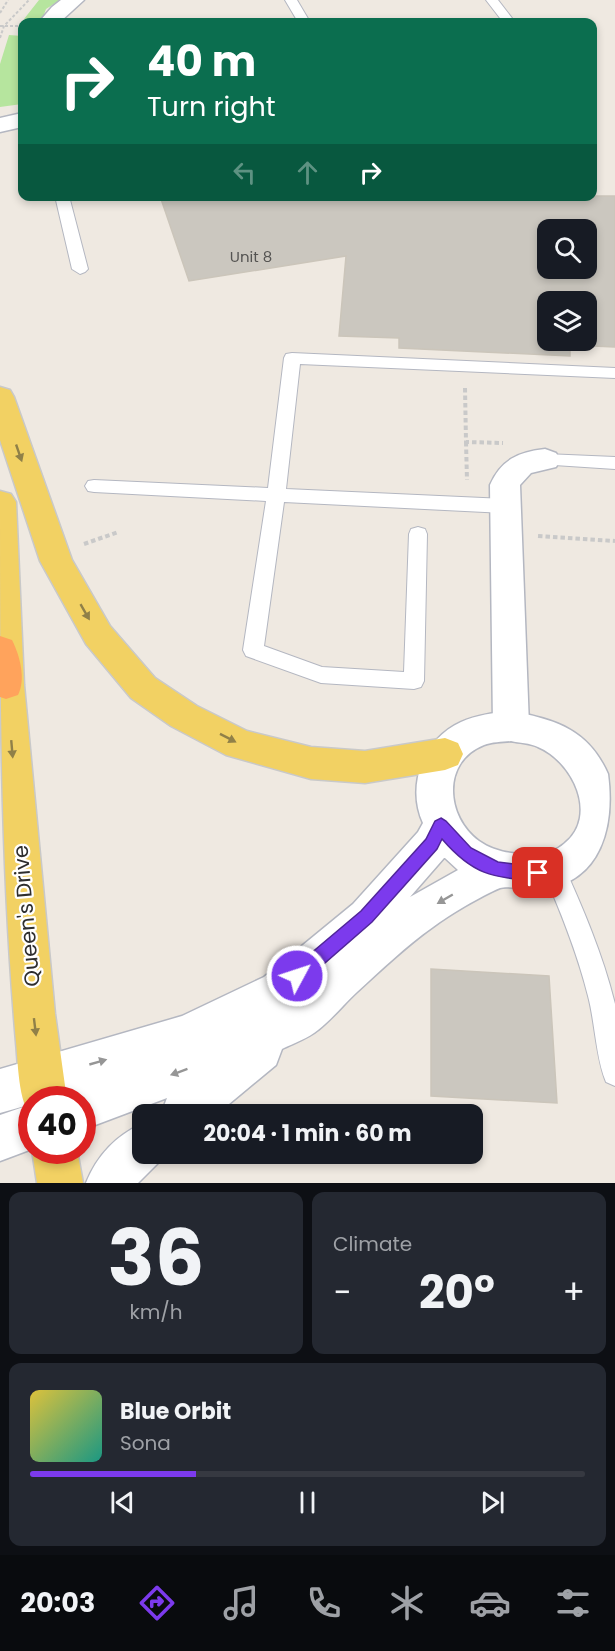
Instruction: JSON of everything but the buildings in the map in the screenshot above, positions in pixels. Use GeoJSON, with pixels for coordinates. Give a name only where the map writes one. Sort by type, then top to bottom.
{"type":"FeatureCollection","features":[{"type":"Feature","properties":{"kind":"highway"},"geometry":{"type":"LineString","coordinates":[[0,650],[6,685]]}},
{"type":"Feature","properties":{"kind":"main road"},"geometry":{"type":"LineString","coordinates":[[0,397],[56,561],[98,635],[143,688],[184,716],[239,744],[311,763],[365,767],[445,754]]}},
{"type":"Feature","properties":{"kind":"main road","name":"Queen's Drive"},"geometry":{"type":"LineString","coordinates":[[0,502],[6,685],[34,1014],[44,1086]]}},
{"type":"Feature","properties":{"kind":"main road"},"geometry":{"type":"LineString","coordinates":[[57,1164],[60,1183]]}},
{"type":"Feature","properties":{"kind":"street"},"geometry":{"type":"LineString","coordinates":[[52,18],[74,0]]}},
{"type":"Feature","properties":{"kind":"street"},"geometry":{"type":"LineString","coordinates":[[511,726],[505,485],[515,468],[528,461],[545,460]]}},
{"type":"Feature","properties":{"kind":"street"},"geometry":{"type":"LineString","coordinates":[[582,758],[601,792],[603,841],[562,867],[538,873],[496,870],[465,854],[441,825],[432,789],[436,770],[445,754],[472,733],[511,726],[550,735],[615,778]]}},
{"type":"Feature","properties":{"kind":"street"},"geometry":{"type":"LineString","coordinates":[[52,1086],[188,1036],[279,991],[367,917],[432,844],[441,825]]}},
{"type":"Feature","properties":{"kind":"street"},"geometry":{"type":"LineString","coordinates":[[195,1104],[302,1017],[342,978],[419,914],[496,870]]}},
{"type":"Feature","properties":{"kind":"street"},"geometry":{"type":"LineString","coordinates":[[96,1103],[212,1060],[302,1017]]}},
{"type":"Feature","properties":{"kind":"street"},"geometry":{"type":"LineString","coordinates":[[0,1091],[18,1090]]}},
{"type":"Feature","properties":{"kind":"street"},"geometry":{"type":"LineString","coordinates":[[0,1138],[18,1131]]}},
{"type":"Feature","properties":{"kind":"street"},"geometry":{"type":"LineString","coordinates":[[109,1183],[132,1156]]}},
{"type":"Feature","properties":{"kind":"lane"},"geometry":{"type":"LineString","coordinates":[[291,0],[302,18]]}},
{"type":"Feature","properties":{"kind":"lane"},"geometry":{"type":"LineString","coordinates":[[492,0],[506,18]]}},
{"type":"Feature","properties":{"kind":"lane"},"geometry":{"type":"LineString","coordinates":[[63,201],[80,269]]}},
{"type":"Feature","properties":{"kind":"lane"},"geometry":{"type":"LineString","coordinates":[[418,534],[414,681],[321,675],[253,650],[276,495],[291,358],[615,374]]}},
{"type":"Feature","properties":{"kind":"lane"},"geometry":{"type":"LineString","coordinates":[[545,460],[615,464]]}},
{"type":"Feature","properties":{"kind":"lane"},"geometry":{"type":"LineString","coordinates":[[94,486],[505,506]]}},
{"type":"Feature","properties":{"kind":"lane"},"geometry":{"type":"LineString","coordinates":[[554,869],[588,958],[612,1037],[615,1073]]}},
{"type":"Feature","properties":{"kind":"path"},"geometry":{"type":"LineString","coordinates":[[0,13],[8,0]]}},
{"type":"Feature","properties":{"kind":"path"},"geometry":{"type":"LineString","coordinates":[[0,38],[2,26],[29,0]]}},
{"type":"Feature","properties":{"kind":"path"},"geometry":{"type":"LineString","coordinates":[[2,26],[18,26]]}},
{"type":"Feature","properties":{"kind":"path"},"geometry":{"type":"LineString","coordinates":[[464,365],[466,442],[507,443]]}},
{"type":"Feature","properties":{"kind":"path"},"geometry":{"type":"LineString","coordinates":[[83,544],[118,532]]}},
{"type":"Feature","properties":{"kind":"green space"},"geometry":{"type":"Polygon","coordinates":[[[39,0],[60,0],[46,9],[43,18],[25,18],[39,0]]]}},
{"type":"Feature","properties":{"kind":"green space"},"geometry":{"type":"Polygon","coordinates":[[[9,35],[18,36],[18,105],[0,107],[0,64],[9,35]]]}},
{"type":"Feature","properties":{"kind":"route"},"geometry":{"type":"LineString","coordinates":[[297,976],[367,917],[432,844],[441,825],[465,854],[496,870],[538,873]]}}]}
